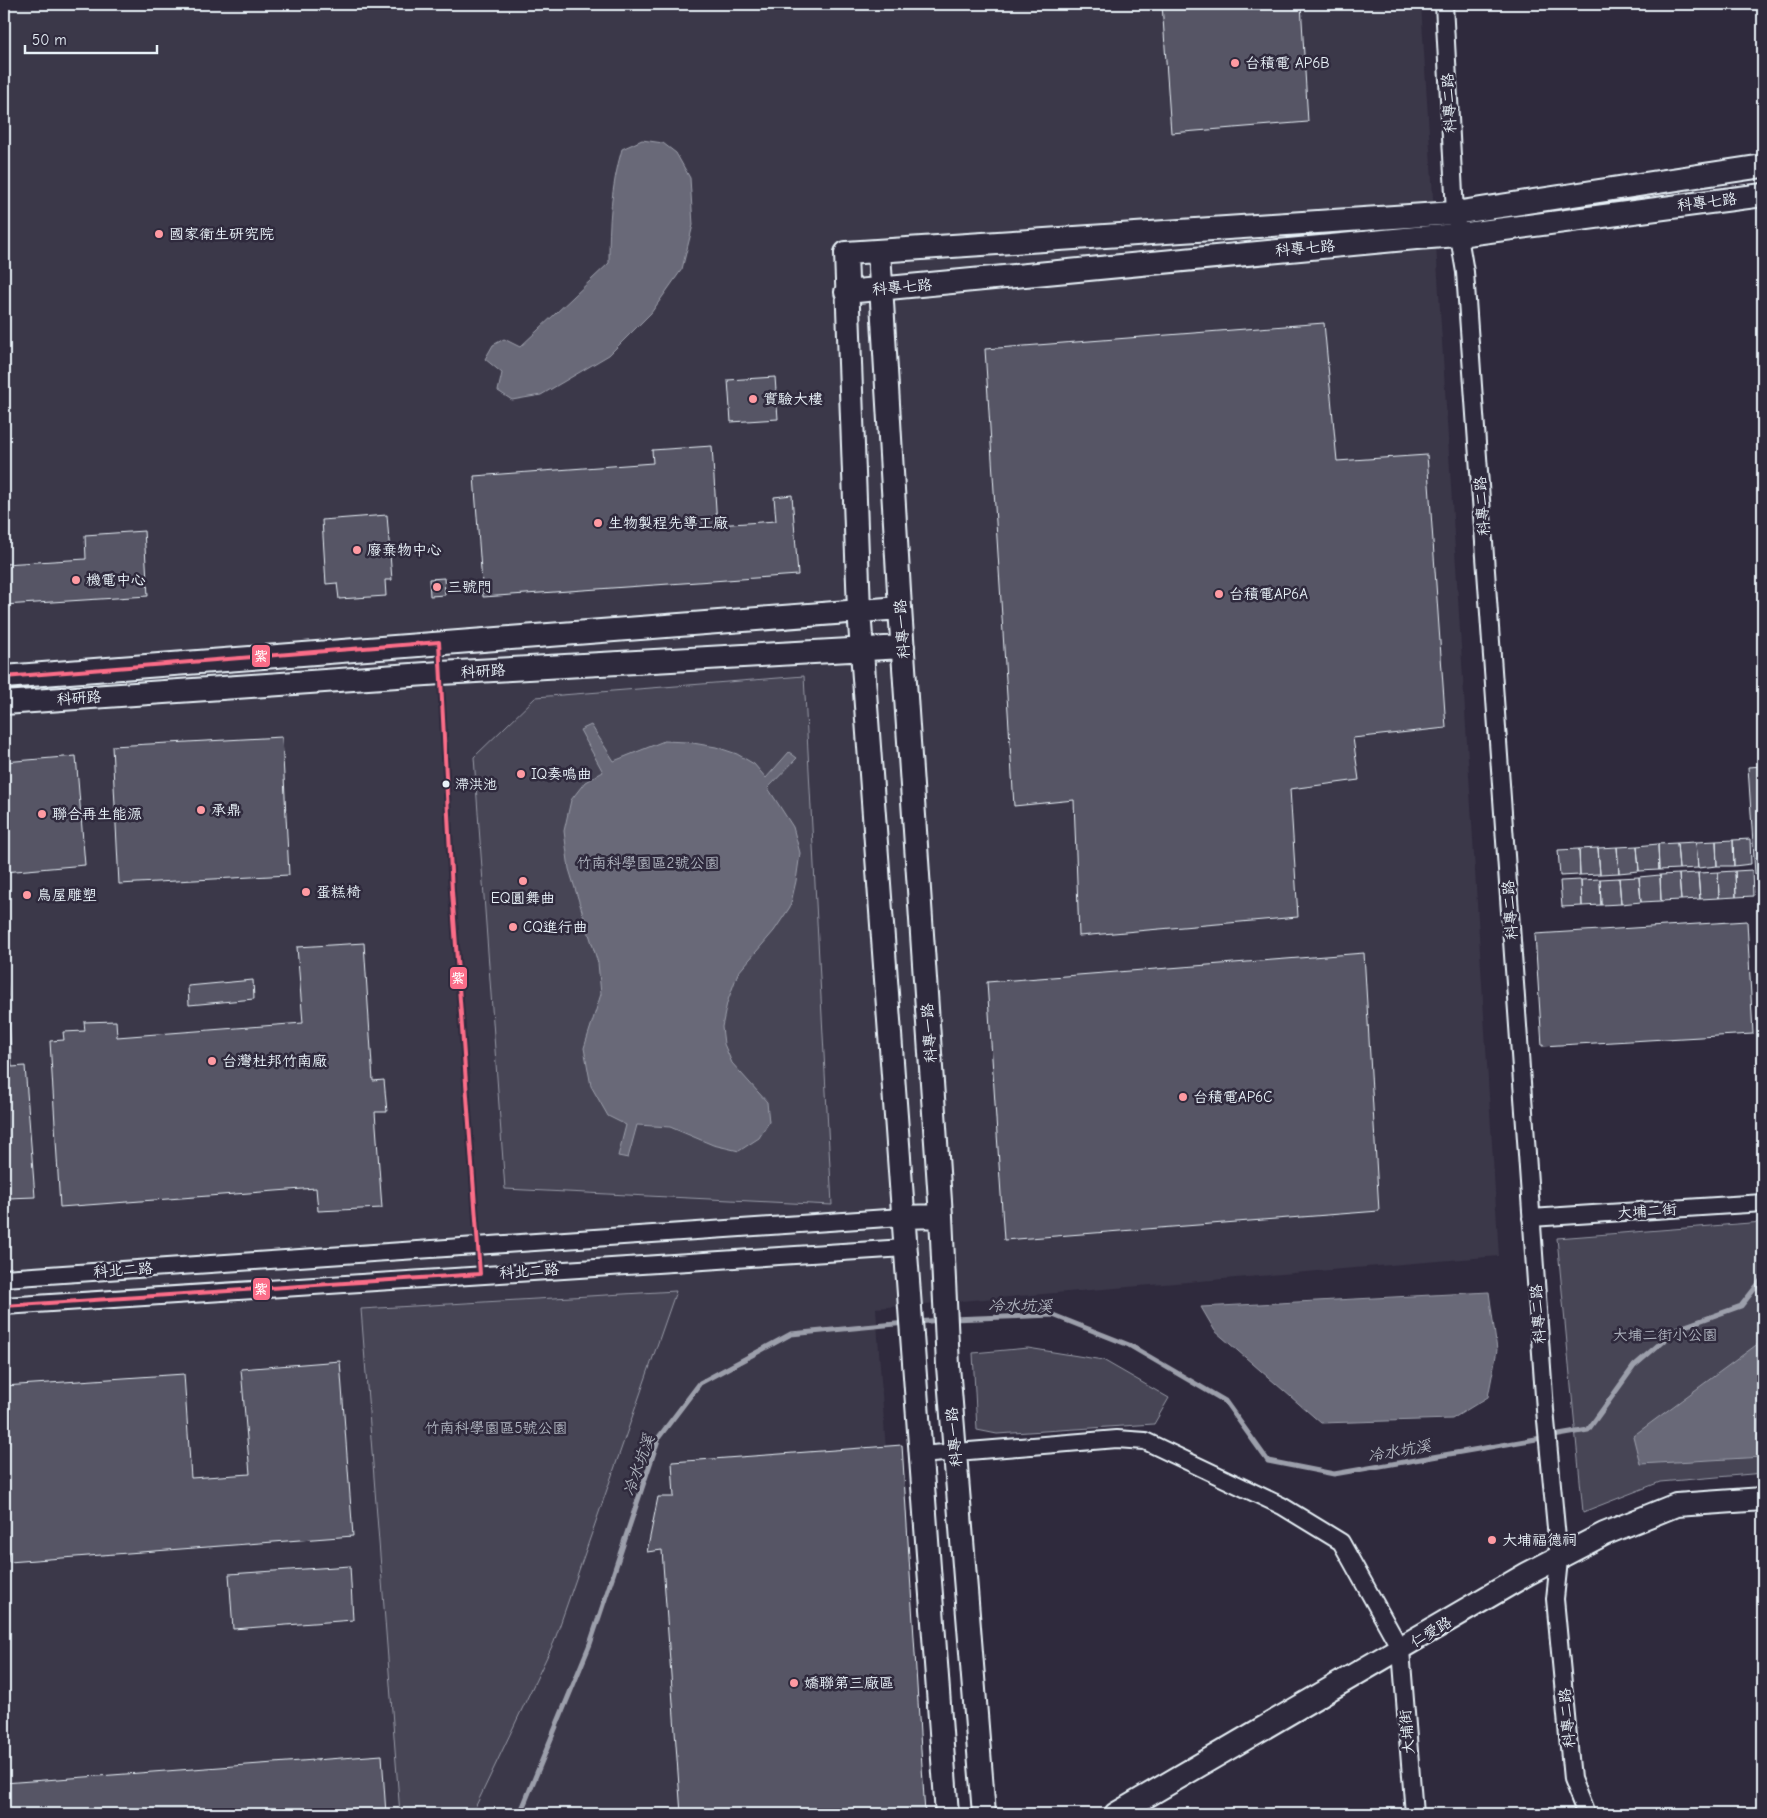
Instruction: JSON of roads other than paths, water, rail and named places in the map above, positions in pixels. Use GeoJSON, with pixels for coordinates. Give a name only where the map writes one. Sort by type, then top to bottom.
{"type":"FeatureCollection","features":[{"type":"Feature","properties":{"kind":"street","name":"科專二路"},"geometry":{"type":"LineString","coordinates":[[1444,4],[1455,213],[1465,272],[1545,1410],[1559,1560],[1555,1599],[1572,1779],[1586,1814]]}},
{"type":"Feature","properties":{"kind":"street","name":"科專七路"},"geometry":{"type":"LineString","coordinates":[[1763,166],[1455,213],[846,253],[846,292],[1406,238],[1459,236],[1763,195]]}},
{"type":"Feature","properties":{"kind":"street","name":"科專一路"},"geometry":{"type":"LineString","coordinates":[[879,251],[900,608],[941,1216],[948,1366],[984,1814]]}},
{"type":"Feature","properties":{"kind":"street"},"geometry":{"type":"LineString","coordinates":[[846,292],[859,610],[947,1814]]}},
{"type":"Feature","properties":{"kind":"street","name":"科研路"},"geometry":{"type":"LineString","coordinates":[[4,677],[900,608]]}},
{"type":"Feature","properties":{"kind":"street","name":"科研路"},"geometry":{"type":"LineString","coordinates":[[4,703],[449,672],[903,647]]}},
{"type":"Feature","properties":{"kind":"street","name":"大埔二街"},"geometry":{"type":"LineString","coordinates":[[1531,1218],[1763,1203]]}},
{"type":"Feature","properties":{"kind":"street"},"geometry":{"type":"LineString","coordinates":[[902,1217],[941,1216]]}},
{"type":"Feature","properties":{"kind":"street","name":"科北二路"},"geometry":{"type":"LineString","coordinates":[[4,1278],[902,1217]]}},
{"type":"Feature","properties":{"kind":"street"},"geometry":{"type":"LineString","coordinates":[[905,1248],[942,1246]]}},
{"type":"Feature","properties":{"kind":"street","name":"科北二路"},"geometry":{"type":"LineString","coordinates":[[4,1306],[905,1248]]}},
{"type":"Feature","properties":{"kind":"street"},"geometry":{"type":"LineString","coordinates":[[920,1455],[1117,1439],[1145,1441],[1282,1506],[1341,1542],[1400,1650]]}},
{"type":"Feature","properties":{"kind":"street","name":"仁愛路"},"geometry":{"type":"LineString","coordinates":[[1116,1814],[1400,1650],[1527,1574],[1559,1560],[1604,1534],[1676,1505],[1763,1499]]}},
{"type":"Feature","properties":{"kind":"street","name":"大埔街"},"geometry":{"type":"LineString","coordinates":[[1400,1650],[1414,1814]]}},
{"type":"Feature","properties":{"kind":"water"},"geometry":{"type":"Polygon","coordinates":[[[642,140],[663,143],[676,153],[690,178],[693,225],[682,269],[651,313],[609,355],[541,395],[512,400],[498,391],[502,373],[485,359],[493,345],[504,339],[520,347],[609,263],[611,205],[622,149],[642,140]]]}},
{"type":"Feature","properties":{"kind":"water"},"geometry":{"type":"Polygon","coordinates":[[[591,725],[614,761],[664,741],[687,742],[716,747],[737,754],[754,764],[766,778],[789,752],[797,758],[768,788],[793,827],[800,853],[790,907],[774,931],[738,973],[727,1003],[722,1027],[724,1044],[732,1063],[767,1102],[769,1122],[759,1138],[739,1151],[713,1145],[670,1127],[637,1125],[628,1158],[618,1156],[626,1125],[608,1116],[591,1086],[584,1048],[601,994],[598,963],[569,869],[564,831],[571,800],[585,782],[603,772],[580,730],[591,725]]]}},
{"type":"Feature","properties":{"kind":"water"},"geometry":{"type":"Polygon","coordinates":[[[1489,1292],[1497,1350],[1488,1397],[1452,1419],[1321,1423],[1215,1331],[1201,1307],[1489,1292]]]}},
{"type":"Feature","properties":{"kind":"water"},"geometry":{"type":"Polygon","coordinates":[[[1763,1340],[1763,1457],[1640,1464],[1633,1436],[1763,1340]]]}},
{"type":"Feature","properties":{"kind":"waterway","name":"冷水坑溪"},"geometry":{"type":"LineString","coordinates":[[952,1319],[1053,1315],[1129,1345],[1225,1401],[1268,1461],[1334,1474],[1588,1430],[1634,1366],[1677,1329],[1741,1306],[1763,1278]]}},
{"type":"Feature","properties":{"kind":"waterway","name":"冷水坑溪"},"geometry":{"type":"LineString","coordinates":[[917,1322],[941,1320]]}},
{"type":"Feature","properties":{"kind":"waterway","name":"冷水坑溪"},"geometry":{"type":"LineString","coordinates":[[520,1814],[590,1644],[659,1437],[700,1383],[791,1334],[906,1323]]}},
{"type":"Feature","properties":{"kind":"place","name":"台積電 AP6B"},"geometry":{"type":"Point","coordinates":[1235,63]}},
{"type":"Feature","properties":{"kind":"place","name":"國家衛生研究院"},"geometry":{"type":"Point","coordinates":[159,234]}},
{"type":"Feature","properties":{"kind":"place","name":"實驗大樓"},"geometry":{"type":"Point","coordinates":[753,399]}},
{"type":"Feature","properties":{"kind":"place","name":"生物製程先導工廠"},"geometry":{"type":"Point","coordinates":[598,523]}},
{"type":"Feature","properties":{"kind":"place","name":"廢棄物中心"},"geometry":{"type":"Point","coordinates":[357,550]}},
{"type":"Feature","properties":{"kind":"place","name":"機電中心"},"geometry":{"type":"Point","coordinates":[76,580]}},
{"type":"Feature","properties":{"kind":"place","name":"三號門"},"geometry":{"type":"Point","coordinates":[437,587]}},
{"type":"Feature","properties":{"kind":"place","name":"台積電AP6A"},"geometry":{"type":"Point","coordinates":[1219,594]}},
{"type":"Feature","properties":{"kind":"place","name":"IQ奏鳴曲"},"geometry":{"type":"Point","coordinates":[521,774]}},
{"type":"Feature","properties":{"kind":"place","name":"滯洪池"},"geometry":{"type":"Point","coordinates":[446,784]}},
{"type":"Feature","properties":{"kind":"place","name":"承鼎"},"geometry":{"type":"Point","coordinates":[201,810]}},
{"type":"Feature","properties":{"kind":"place","name":"聯合再生能源"},"geometry":{"type":"Point","coordinates":[42,814]}},
{"type":"Feature","properties":{"kind":"place","name":"EQ圓舞曲"},"geometry":{"type":"Point","coordinates":[523,881]}},
{"type":"Feature","properties":{"kind":"place","name":"蛋糕椅"},"geometry":{"type":"Point","coordinates":[306,892]}},
{"type":"Feature","properties":{"kind":"place","name":"鳥屋雕塑"},"geometry":{"type":"Point","coordinates":[27,895]}},
{"type":"Feature","properties":{"kind":"place","name":"CQ進行曲"},"geometry":{"type":"Point","coordinates":[513,927]}},
{"type":"Feature","properties":{"kind":"place","name":"台灣杜邦竹南廠"},"geometry":{"type":"Point","coordinates":[212,1061]}},
{"type":"Feature","properties":{"kind":"place","name":"台積電AP6C"},"geometry":{"type":"Point","coordinates":[1183,1097]}},
{"type":"Feature","properties":{"kind":"place","name":"大埔福德祠"},"geometry":{"type":"Point","coordinates":[1492,1540]}},
{"type":"Feature","properties":{"kind":"place","name":"嬌聯第三廠區"},"geometry":{"type":"Point","coordinates":[794,1683]}},
{"type":"Feature","properties":{"kind":"park label","name":"竹南科學園區2號公園"},"geometry":{"type":"Point","coordinates":[648,863]}},
{"type":"Feature","properties":{"kind":"park label","name":"大埔二街小公園"},"geometry":{"type":"Point","coordinates":[1665,1335]}},
{"type":"Feature","properties":{"kind":"park label","name":"竹南科學園區5號公園"},"geometry":{"type":"Point","coordinates":[496,1428]}}]}
